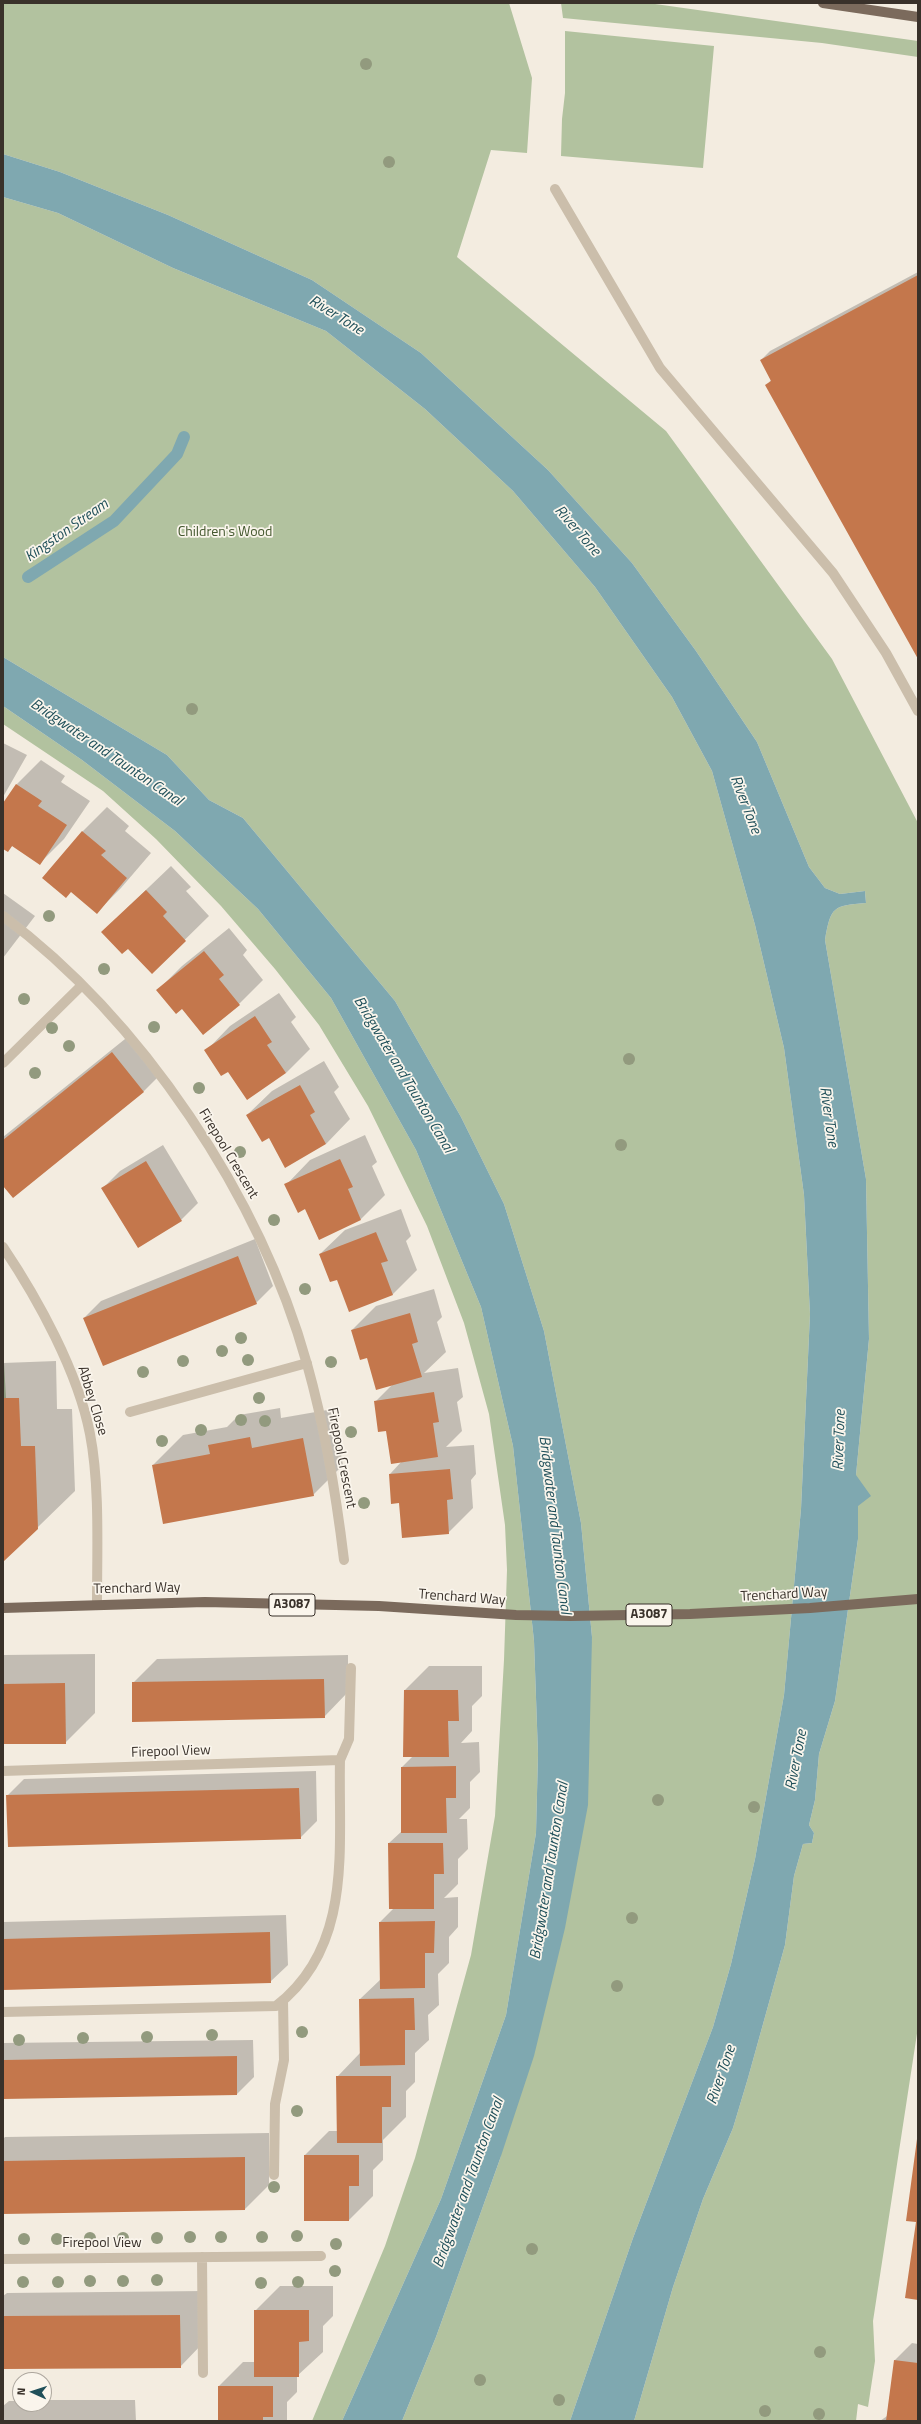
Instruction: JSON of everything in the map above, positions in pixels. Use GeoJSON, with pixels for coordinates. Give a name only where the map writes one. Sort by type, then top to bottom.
{"type":"FeatureCollection","features":[{"type":"Feature","properties":{"kind":"main road"},"geometry":{"type":"LineString","coordinates":[[823,3],[918,17]]}},
{"type":"Feature","properties":{"kind":"main road","name":"Trenchard Way"},"geometry":{"type":"LineString","coordinates":[[3,1608],[96,1604],[204,1602],[379,1606],[516,1615],[690,1614],[810,1608],[918,1599]]}},
{"type":"Feature","properties":{"kind":"street"},"geometry":{"type":"LineString","coordinates":[[555,189],[660,368],[833,573],[886,653],[918,711]]}},
{"type":"Feature","properties":{"kind":"street","name":"Firepool Crescent"},"geometry":{"type":"LineString","coordinates":[[3,916],[22,930],[81,986],[125,1032],[173,1091],[214,1155],[254,1228],[284,1296],[307,1363],[336,1494],[344,1560]]}},
{"type":"Feature","properties":{"kind":"street"},"geometry":{"type":"LineString","coordinates":[[3,1063],[81,986]]}},
{"type":"Feature","properties":{"kind":"street","name":"Abbey Close"},"geometry":{"type":"LineString","coordinates":[[3,1247],[55,1337],[74,1381],[90,1434],[97,1532],[96,1604]]}},
{"type":"Feature","properties":{"kind":"street"},"geometry":{"type":"LineString","coordinates":[[130,1412],[307,1363]]}},
{"type":"Feature","properties":{"kind":"street"},"geometry":{"type":"LineString","coordinates":[[3,2012],[276,2006],[302,1982],[319,1956],[334,1913],[338,1882],[340,1760],[349,1739],[351,1668]]}},
{"type":"Feature","properties":{"kind":"street","name":"Firepool View"},"geometry":{"type":"LineString","coordinates":[[3,1771],[340,1760]]}},
{"type":"Feature","properties":{"kind":"street"},"geometry":{"type":"LineString","coordinates":[[274,2175],[275,2104],[284,2060],[283,2000]]}},
{"type":"Feature","properties":{"kind":"street","name":"Firepool View"},"geometry":{"type":"LineString","coordinates":[[3,2259],[321,2256]]}},
{"type":"Feature","properties":{"kind":"street"},"geometry":{"type":"LineString","coordinates":[[202,2257],[203,2373]]}},
{"type":"Feature","properties":{"kind":"green space"},"geometry":{"type":"Polygon","coordinates":[[[3,3],[509,3],[532,78],[527,153],[491,150],[457,257],[666,431],[832,659],[918,823],[918,2027],[873,2321],[875,2361],[868,2407],[858,2404],[856,2421],[634,2421],[673,2287],[703,2199],[733,2128],[748,2078],[785,1945],[794,1876],[803,1844],[812,1843],[814,1833],[809,1825],[815,1800],[819,1754],[835,1701],[858,1539],[856,1475],[869,1339],[866,1179],[825,940],[829,920],[835,910],[847,905],[866,903],[865,891],[840,894],[825,888],[809,867],[757,742],[696,651],[632,563],[548,470],[421,353],[312,280],[168,215],[60,172],[3,154],[3,3]]]}},
{"type":"Feature","properties":{"kind":"green space"},"geometry":{"type":"Polygon","coordinates":[[[561,3],[648,3],[918,41],[918,57],[822,43],[563,18],[561,3]]]}},
{"type":"Feature","properties":{"kind":"green space"},"geometry":{"type":"Polygon","coordinates":[[[565,31],[714,46],[703,168],[561,156],[562,119],[565,93],[565,31]]]}},
{"type":"Feature","properties":{"kind":"green space","name":"Children's Wood"},"geometry":{"type":"Polygon","coordinates":[[[3,197],[58,213],[173,268],[326,331],[425,409],[513,491],[595,587],[672,697],[712,771],[755,925],[784,1048],[804,1195],[810,1314],[801,1509],[784,1695],[755,1859],[731,1964],[713,2027],[633,2238],[570,2421],[402,2421],[436,2337],[500,2159],[592,1637],[581,1523],[544,1331],[504,1204],[461,1117],[395,1001],[243,818],[209,800],[167,755],[3,657],[3,197]]]}},
{"type":"Feature","properties":{"kind":"green space"},"geometry":{"type":"Polygon","coordinates":[[[3,706],[82,760],[175,831],[258,909],[331,998],[416,1150],[481,1307],[513,1446],[534,1641],[538,1754],[536,1833],[506,2015],[441,2199],[342,2421],[312,2421],[385,2246],[415,2158],[471,1955],[495,1816],[504,1660],[507,1570],[505,1525],[489,1414],[464,1323],[427,1226],[368,1106],[319,1025],[275,969],[221,906],[156,839],[103,791],[3,724],[3,706]]]}},
{"type":"Feature","properties":{"kind":"green space"},"geometry":{"type":"Polygon","coordinates":[[[3,1345],[6,1398],[3,1398],[3,1345]]]}},
{"type":"Feature","properties":{"kind":"water","name":"River Tone"},"geometry":{"type":"Polygon","coordinates":[[[3,154],[60,172],[168,215],[312,280],[421,353],[548,470],[632,563],[696,651],[757,742],[809,867],[825,888],[840,894],[865,891],[866,903],[847,905],[835,910],[829,920],[825,940],[866,1179],[869,1339],[856,1475],[871,1496],[858,1506],[858,1539],[835,1701],[819,1754],[815,1800],[809,1825],[814,1833],[812,1843],[803,1844],[794,1876],[785,1945],[733,2128],[703,2199],[673,2287],[634,2421],[570,2421],[633,2238],[713,2027],[731,1964],[755,1859],[784,1695],[801,1509],[810,1314],[804,1195],[784,1048],[755,925],[712,771],[672,697],[595,587],[513,491],[425,409],[326,331],[173,268],[58,213],[3,197],[3,154]]]}},
{"type":"Feature","properties":{"kind":"water","name":"Bridgwater and Taunton Canal"},"geometry":{"type":"Polygon","coordinates":[[[3,657],[167,755],[209,800],[243,818],[395,1001],[461,1117],[504,1204],[544,1331],[581,1523],[592,1637],[588,1805],[565,1928],[534,2056],[500,2159],[436,2337],[402,2421],[342,2421],[441,2199],[506,2015],[536,1833],[538,1754],[534,1641],[513,1446],[481,1307],[416,1150],[331,998],[258,909],[175,831],[82,760],[3,706],[3,657]]]}},
{"type":"Feature","properties":{"kind":"building"},"geometry":{"type":"Polygon","coordinates":[[[918,275],[918,659],[765,385],[771,381],[760,360],[918,275]]]}},
{"type":"Feature","properties":{"kind":"building"},"geometry":{"type":"Polygon","coordinates":[[[16,784],[42,801],[38,806],[67,825],[40,865],[12,846],[8,852],[3,849],[3,803],[16,784]]]}},
{"type":"Feature","properties":{"kind":"building"},"geometry":{"type":"Polygon","coordinates":[[[82,831],[106,851],[101,855],[127,878],[97,914],[71,892],[66,898],[42,878],[82,831]]]}},
{"type":"Feature","properties":{"kind":"building"},"geometry":{"type":"Polygon","coordinates":[[[146,890],[167,912],[163,916],[186,941],[152,974],[128,949],[122,954],[101,932],[146,890]]]}},
{"type":"Feature","properties":{"kind":"building"},"geometry":{"type":"Polygon","coordinates":[[[204,951],[224,975],[219,979],[240,1005],[203,1035],[182,1009],[176,1014],[156,990],[204,951]]]}},
{"type":"Feature","properties":{"kind":"building"},"geometry":{"type":"Polygon","coordinates":[[[255,1016],[272,1042],[267,1045],[286,1073],[247,1100],[228,1072],[221,1076],[204,1050],[255,1016]]]}},
{"type":"Feature","properties":{"kind":"building"},"geometry":{"type":"Polygon","coordinates":[[[112,1052],[144,1092],[13,1198],[3,1186],[3,1140],[112,1052]]]}},
{"type":"Feature","properties":{"kind":"building"},"geometry":{"type":"Polygon","coordinates":[[[300,1085],[315,1112],[310,1115],[326,1144],[285,1168],[269,1138],[262,1142],[246,1115],[300,1085]]]}},
{"type":"Feature","properties":{"kind":"building"},"geometry":{"type":"Polygon","coordinates":[[[340,1159],[353,1187],[348,1189],[361,1220],[319,1240],[305,1209],[298,1213],[284,1184],[340,1159]]]}},
{"type":"Feature","properties":{"kind":"building"},"geometry":{"type":"Polygon","coordinates":[[[146,1161],[182,1221],[138,1248],[101,1188],[146,1161]]]}},
{"type":"Feature","properties":{"kind":"building"},"geometry":{"type":"Polygon","coordinates":[[[376,1232],[388,1261],[381,1263],[393,1295],[349,1312],[337,1280],[330,1282],[319,1254],[376,1232]]]}},
{"type":"Feature","properties":{"kind":"building"},"geometry":{"type":"Polygon","coordinates":[[[238,1256],[257,1304],[103,1366],[83,1318],[238,1256]]]}},
{"type":"Feature","properties":{"kind":"building"},"geometry":{"type":"Polygon","coordinates":[[[410,1313],[418,1342],[412,1344],[422,1377],[376,1390],[367,1358],[360,1360],[351,1330],[410,1313]]]}},
{"type":"Feature","properties":{"kind":"building"},"geometry":{"type":"Polygon","coordinates":[[[434,1392],[439,1422],[433,1423],[438,1457],[391,1464],[386,1431],[378,1432],[374,1401],[434,1392]]]}},
{"type":"Feature","properties":{"kind":"building"},"geometry":{"type":"Polygon","coordinates":[[[3,1398],[19,1398],[21,1446],[35,1446],[38,1529],[3,1562],[3,1398]]]}},
{"type":"Feature","properties":{"kind":"building"},"geometry":{"type":"Polygon","coordinates":[[[250,1437],[252,1448],[303,1438],[314,1496],[163,1524],[152,1465],[210,1454],[208,1445],[250,1437]]]}},
{"type":"Feature","properties":{"kind":"building"},"geometry":{"type":"Polygon","coordinates":[[[450,1469],[453,1499],[447,1500],[449,1534],[402,1538],[399,1503],[391,1504],[389,1474],[450,1469]]]}},
{"type":"Feature","properties":{"kind":"building"},"geometry":{"type":"Polygon","coordinates":[[[324,1679],[325,1718],[132,1722],[132,1682],[324,1679]]]}},
{"type":"Feature","properties":{"kind":"building"},"geometry":{"type":"Polygon","coordinates":[[[65,1683],[66,1744],[3,1744],[3,1684],[65,1683]]]}},
{"type":"Feature","properties":{"kind":"building"},"geometry":{"type":"Polygon","coordinates":[[[404,1690],[458,1690],[459,1721],[448,1721],[449,1757],[403,1757],[404,1690]]]}},
{"type":"Feature","properties":{"kind":"building"},"geometry":{"type":"Polygon","coordinates":[[[456,1766],[456,1798],[446,1798],[447,1833],[401,1833],[401,1767],[456,1766]]]}},
{"type":"Feature","properties":{"kind":"building"},"geometry":{"type":"Polygon","coordinates":[[[299,1788],[301,1839],[8,1847],[6,1795],[299,1788]]]}},
{"type":"Feature","properties":{"kind":"building"},"geometry":{"type":"Polygon","coordinates":[[[388,1843],[443,1843],[444,1874],[434,1874],[434,1909],[389,1909],[388,1843]]]}},
{"type":"Feature","properties":{"kind":"building"},"geometry":{"type":"Polygon","coordinates":[[[435,1921],[434,1953],[425,1953],[425,1988],[380,1989],[379,1922],[435,1921]]]}},
{"type":"Feature","properties":{"kind":"building"},"geometry":{"type":"Polygon","coordinates":[[[270,1932],[271,1983],[3,1990],[3,1939],[270,1932]]]}},
{"type":"Feature","properties":{"kind":"building"},"geometry":{"type":"Polygon","coordinates":[[[414,1998],[415,2030],[405,2030],[405,2065],[360,2066],[359,1999],[414,1998]]]}},
{"type":"Feature","properties":{"kind":"building"},"geometry":{"type":"Polygon","coordinates":[[[237,2056],[237,2095],[3,2099],[3,2060],[237,2056]]]}},
{"type":"Feature","properties":{"kind":"building"},"geometry":{"type":"Polygon","coordinates":[[[336,2076],[391,2076],[391,2107],[382,2107],[382,2143],[337,2143],[336,2076]]]}},
{"type":"Feature","properties":{"kind":"building"},"geometry":{"type":"Polygon","coordinates":[[[917,2139],[918,2300],[905,2298],[916,2222],[906,2221],[917,2139]]]}},
{"type":"Feature","properties":{"kind":"building"},"geometry":{"type":"Polygon","coordinates":[[[304,2155],[359,2155],[359,2186],[349,2186],[349,2221],[304,2221],[304,2155]]]}},
{"type":"Feature","properties":{"kind":"building"},"geometry":{"type":"Polygon","coordinates":[[[245,2157],[245,2210],[3,2214],[3,2161],[245,2157]]]}},
{"type":"Feature","properties":{"kind":"building"},"geometry":{"type":"Polygon","coordinates":[[[254,2310],[309,2310],[309,2341],[299,2342],[299,2377],[254,2377],[254,2310]]]}},
{"type":"Feature","properties":{"kind":"building"},"geometry":{"type":"Polygon","coordinates":[[[180,2315],[181,2368],[3,2369],[3,2316],[180,2315]]]}},
{"type":"Feature","properties":{"kind":"building"},"geometry":{"type":"Polygon","coordinates":[[[894,2360],[918,2363],[918,2421],[886,2421],[894,2360]]]}},
{"type":"Feature","properties":{"kind":"building"},"geometry":{"type":"Polygon","coordinates":[[[218,2386],[273,2386],[273,2417],[263,2417],[263,2421],[218,2421],[218,2386]]]}},
{"type":"Feature","properties":{"kind":"waterway","name":"Kingston Stream"},"geometry":{"type":"LineString","coordinates":[[28,577],[114,521],[177,454],[184,437]]}}]}
